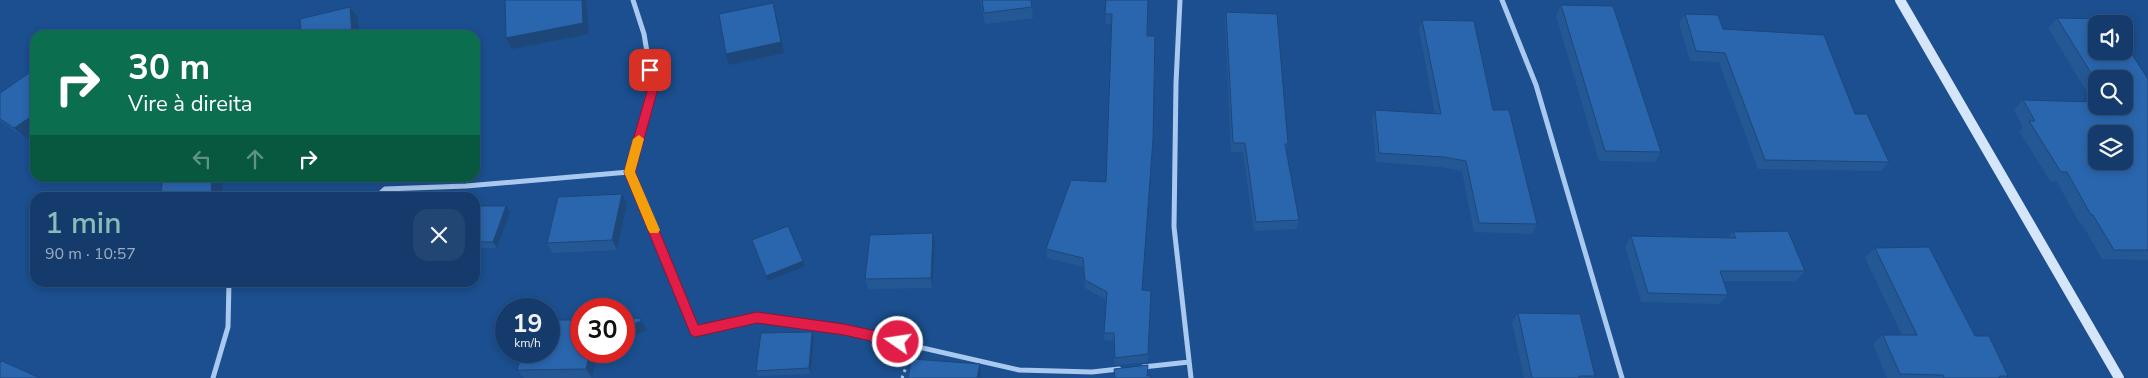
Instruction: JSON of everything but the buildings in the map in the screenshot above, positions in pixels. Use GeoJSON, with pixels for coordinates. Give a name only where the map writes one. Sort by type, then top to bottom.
{"type":"FeatureCollection","features":[{"type":"Feature","properties":{"kind":"street"},"geometry":{"type":"LineString","coordinates":[[633,0],[644,34],[653,88],[629,172],[695,332],[757,318],[844,330],[1019,370],[1092,372],[1122,369]]}},
{"type":"Feature","properties":{"kind":"street"},"geometry":{"type":"LineString","coordinates":[[1180,0],[1176,83],[1174,227],[1191,378]]}},
{"type":"Feature","properties":{"kind":"street"},"geometry":{"type":"LineString","coordinates":[[1502,0],[1536,85],[1622,378]]}},
{"type":"Feature","properties":{"kind":"street"},"geometry":{"type":"LineString","coordinates":[[1900,0],[2119,378]]}},
{"type":"Feature","properties":{"kind":"street"},"geometry":{"type":"LineString","coordinates":[[382,192],[386,189],[466,186],[629,172]]}},
{"type":"Feature","properties":{"kind":"street"},"geometry":{"type":"LineString","coordinates":[[213,378],[228,327],[229,287]]}},
{"type":"Feature","properties":{"kind":"street"},"geometry":{"type":"LineString","coordinates":[[1131,368],[1189,362]]}},
{"type":"Feature","properties":{"kind":"slow traffic"},"geometry":{"type":"LineString","coordinates":[[639,139],[629,172],[654,230]]}},
{"type":"Feature","properties":{"kind":"route"},"geometry":{"type":"LineString","coordinates":[[650,70],[653,88],[629,172],[660,242],[695,332],[757,318],[844,330],[898,342]]}}]}
